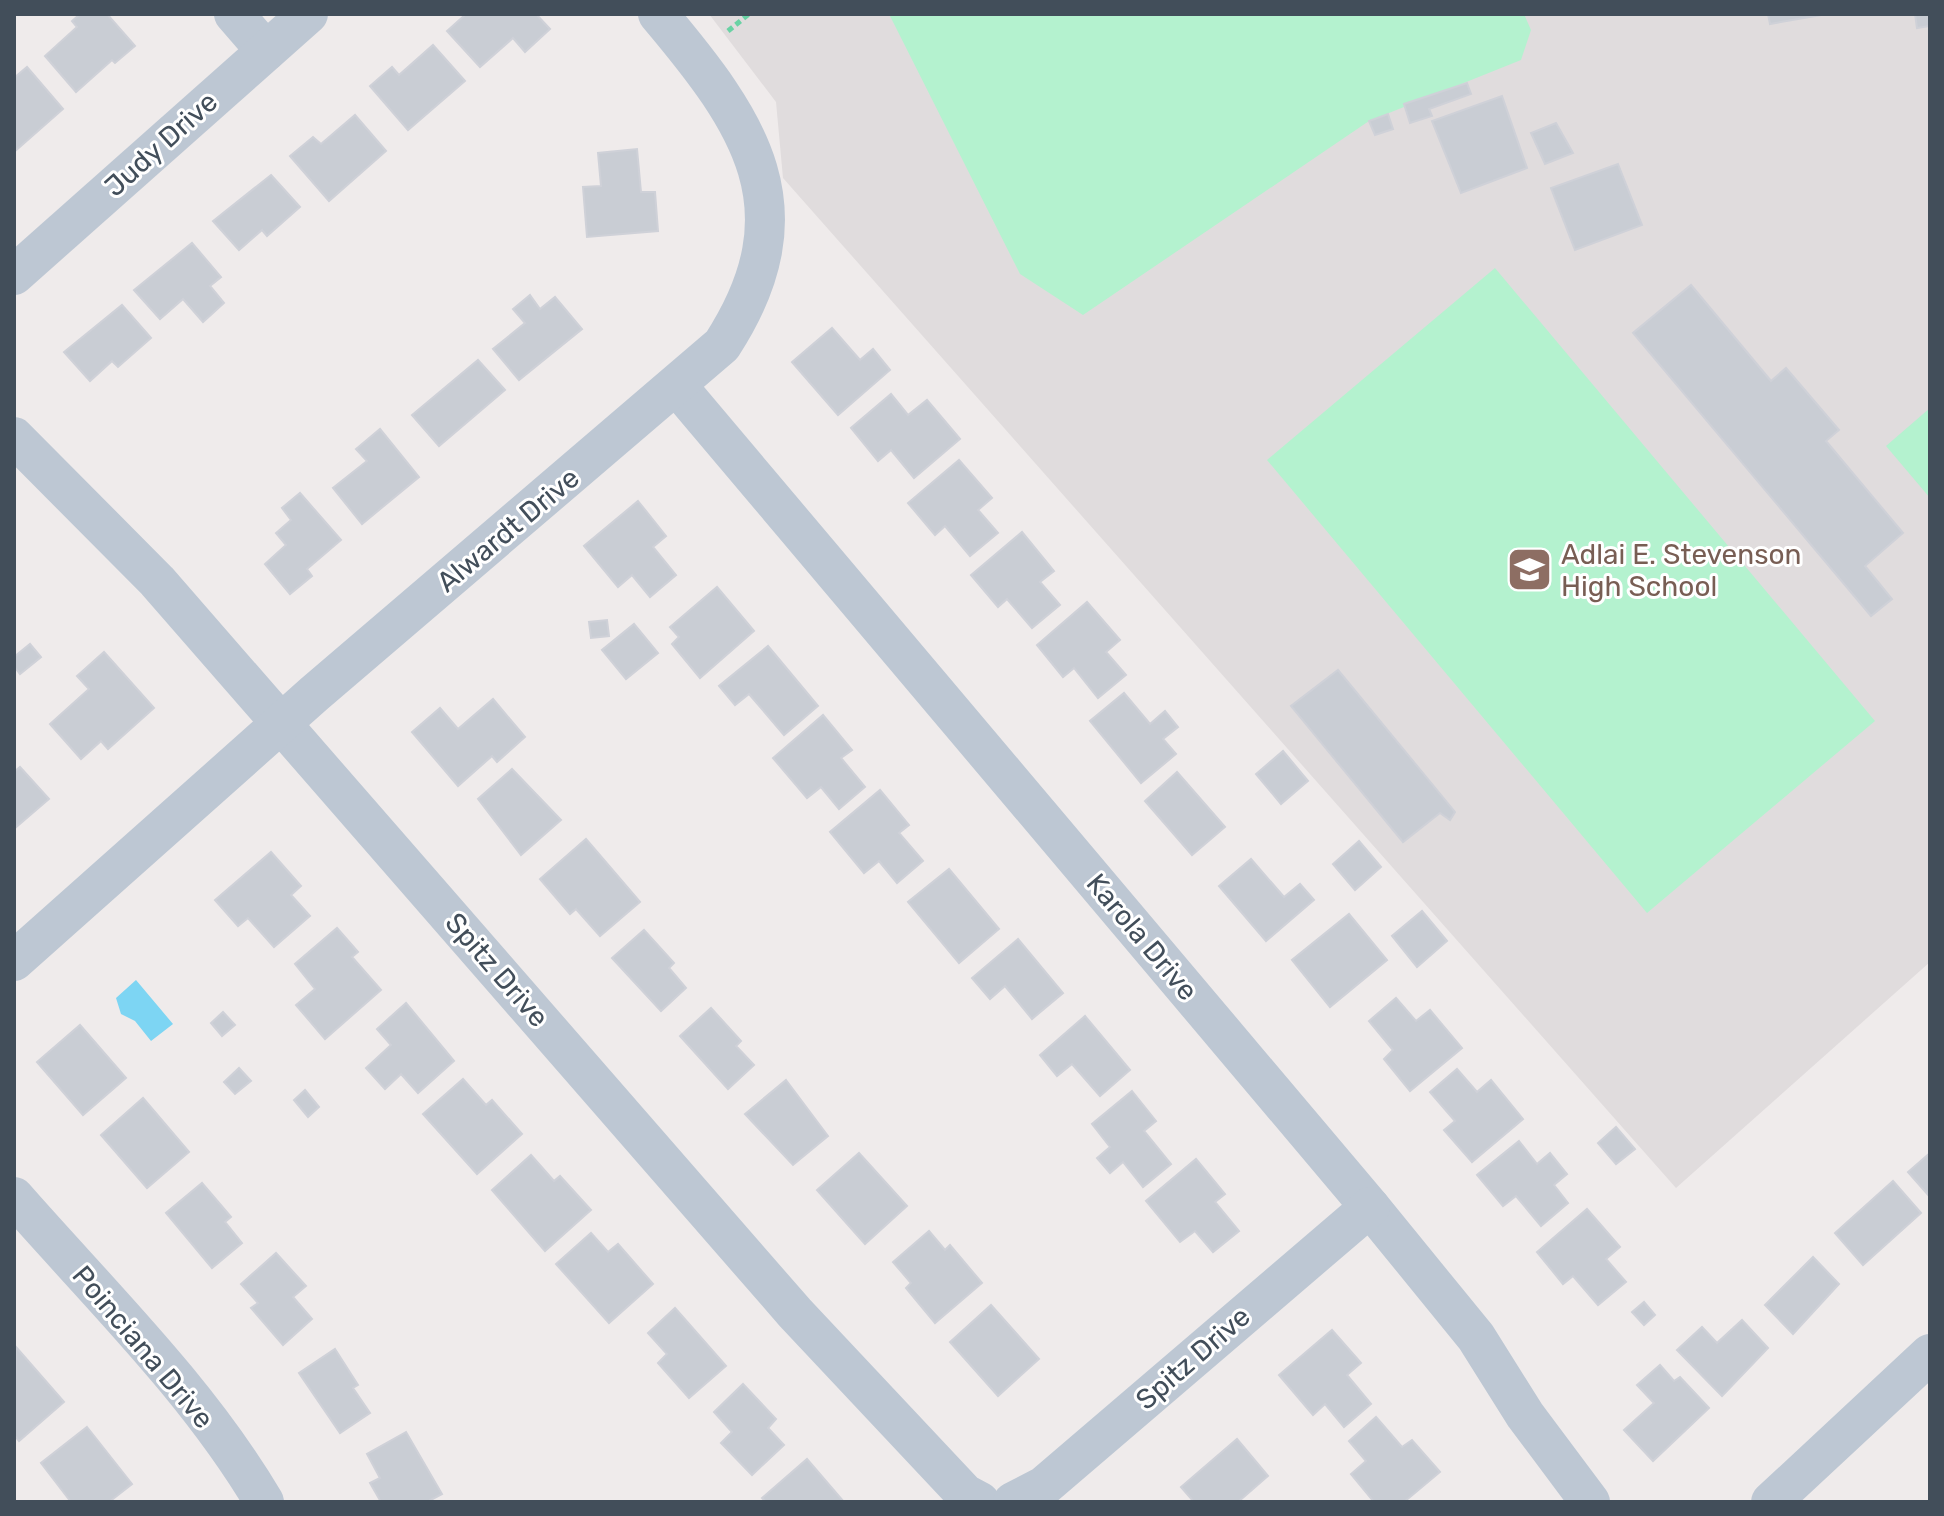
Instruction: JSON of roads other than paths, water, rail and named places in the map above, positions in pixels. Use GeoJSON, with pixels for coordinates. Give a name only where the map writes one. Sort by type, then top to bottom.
{"type":"FeatureCollection","features":[{"type":"Feature","properties":{"kind":"street"},"geometry":{"type":"LineString","coordinates":[[234,14],[266,51]]}},
{"type":"Feature","properties":{"kind":"street","name":"Judy Drive"},"geometry":{"type":"LineString","coordinates":[[14,275],[308,14]]}},
{"type":"Feature","properties":{"kind":"street","name":"Alwardt Drive"},"geometry":{"type":"LineString","coordinates":[[14,961],[283,723],[722,345],[745,309],[759,270],[765,226],[763,184],[737,117],[658,14]]}},
{"type":"Feature","properties":{"kind":"street","name":"Karola Drive"},"geometry":{"type":"LineString","coordinates":[[677,386],[1370,1207],[1476,1337],[1525,1415],[1590,1502]]}},
{"type":"Feature","properties":{"kind":"street","name":"Spitz Drive"},"geometry":{"type":"LineString","coordinates":[[14,437],[157,581],[795,1313],[965,1494],[980,1502]]}},
{"type":"Feature","properties":{"kind":"street","name":"Poinciana Drive"},"geometry":{"type":"LineString","coordinates":[[14,1197],[171,1376],[247,1474],[264,1502]]}},
{"type":"Feature","properties":{"kind":"street","name":"Spitz Drive"},"geometry":{"type":"LineString","coordinates":[[1013,1502],[1044,1486],[1370,1207]]}},
{"type":"Feature","properties":{"kind":"street"},"geometry":{"type":"LineString","coordinates":[[1771,1502],[1930,1354]]}},
{"type":"Feature","properties":{"kind":"water"},"geometry":{"type":"Polygon","coordinates":[[[136,980],[173,1024],[151,1041],[135,1021],[121,1014],[116,998],[136,980]]]}},
{"type":"Feature","properties":{"kind":"place","name":"Adlai E. Stevenson High School"},"geometry":{"type":"Point","coordinates":[1530,570]}}]}
